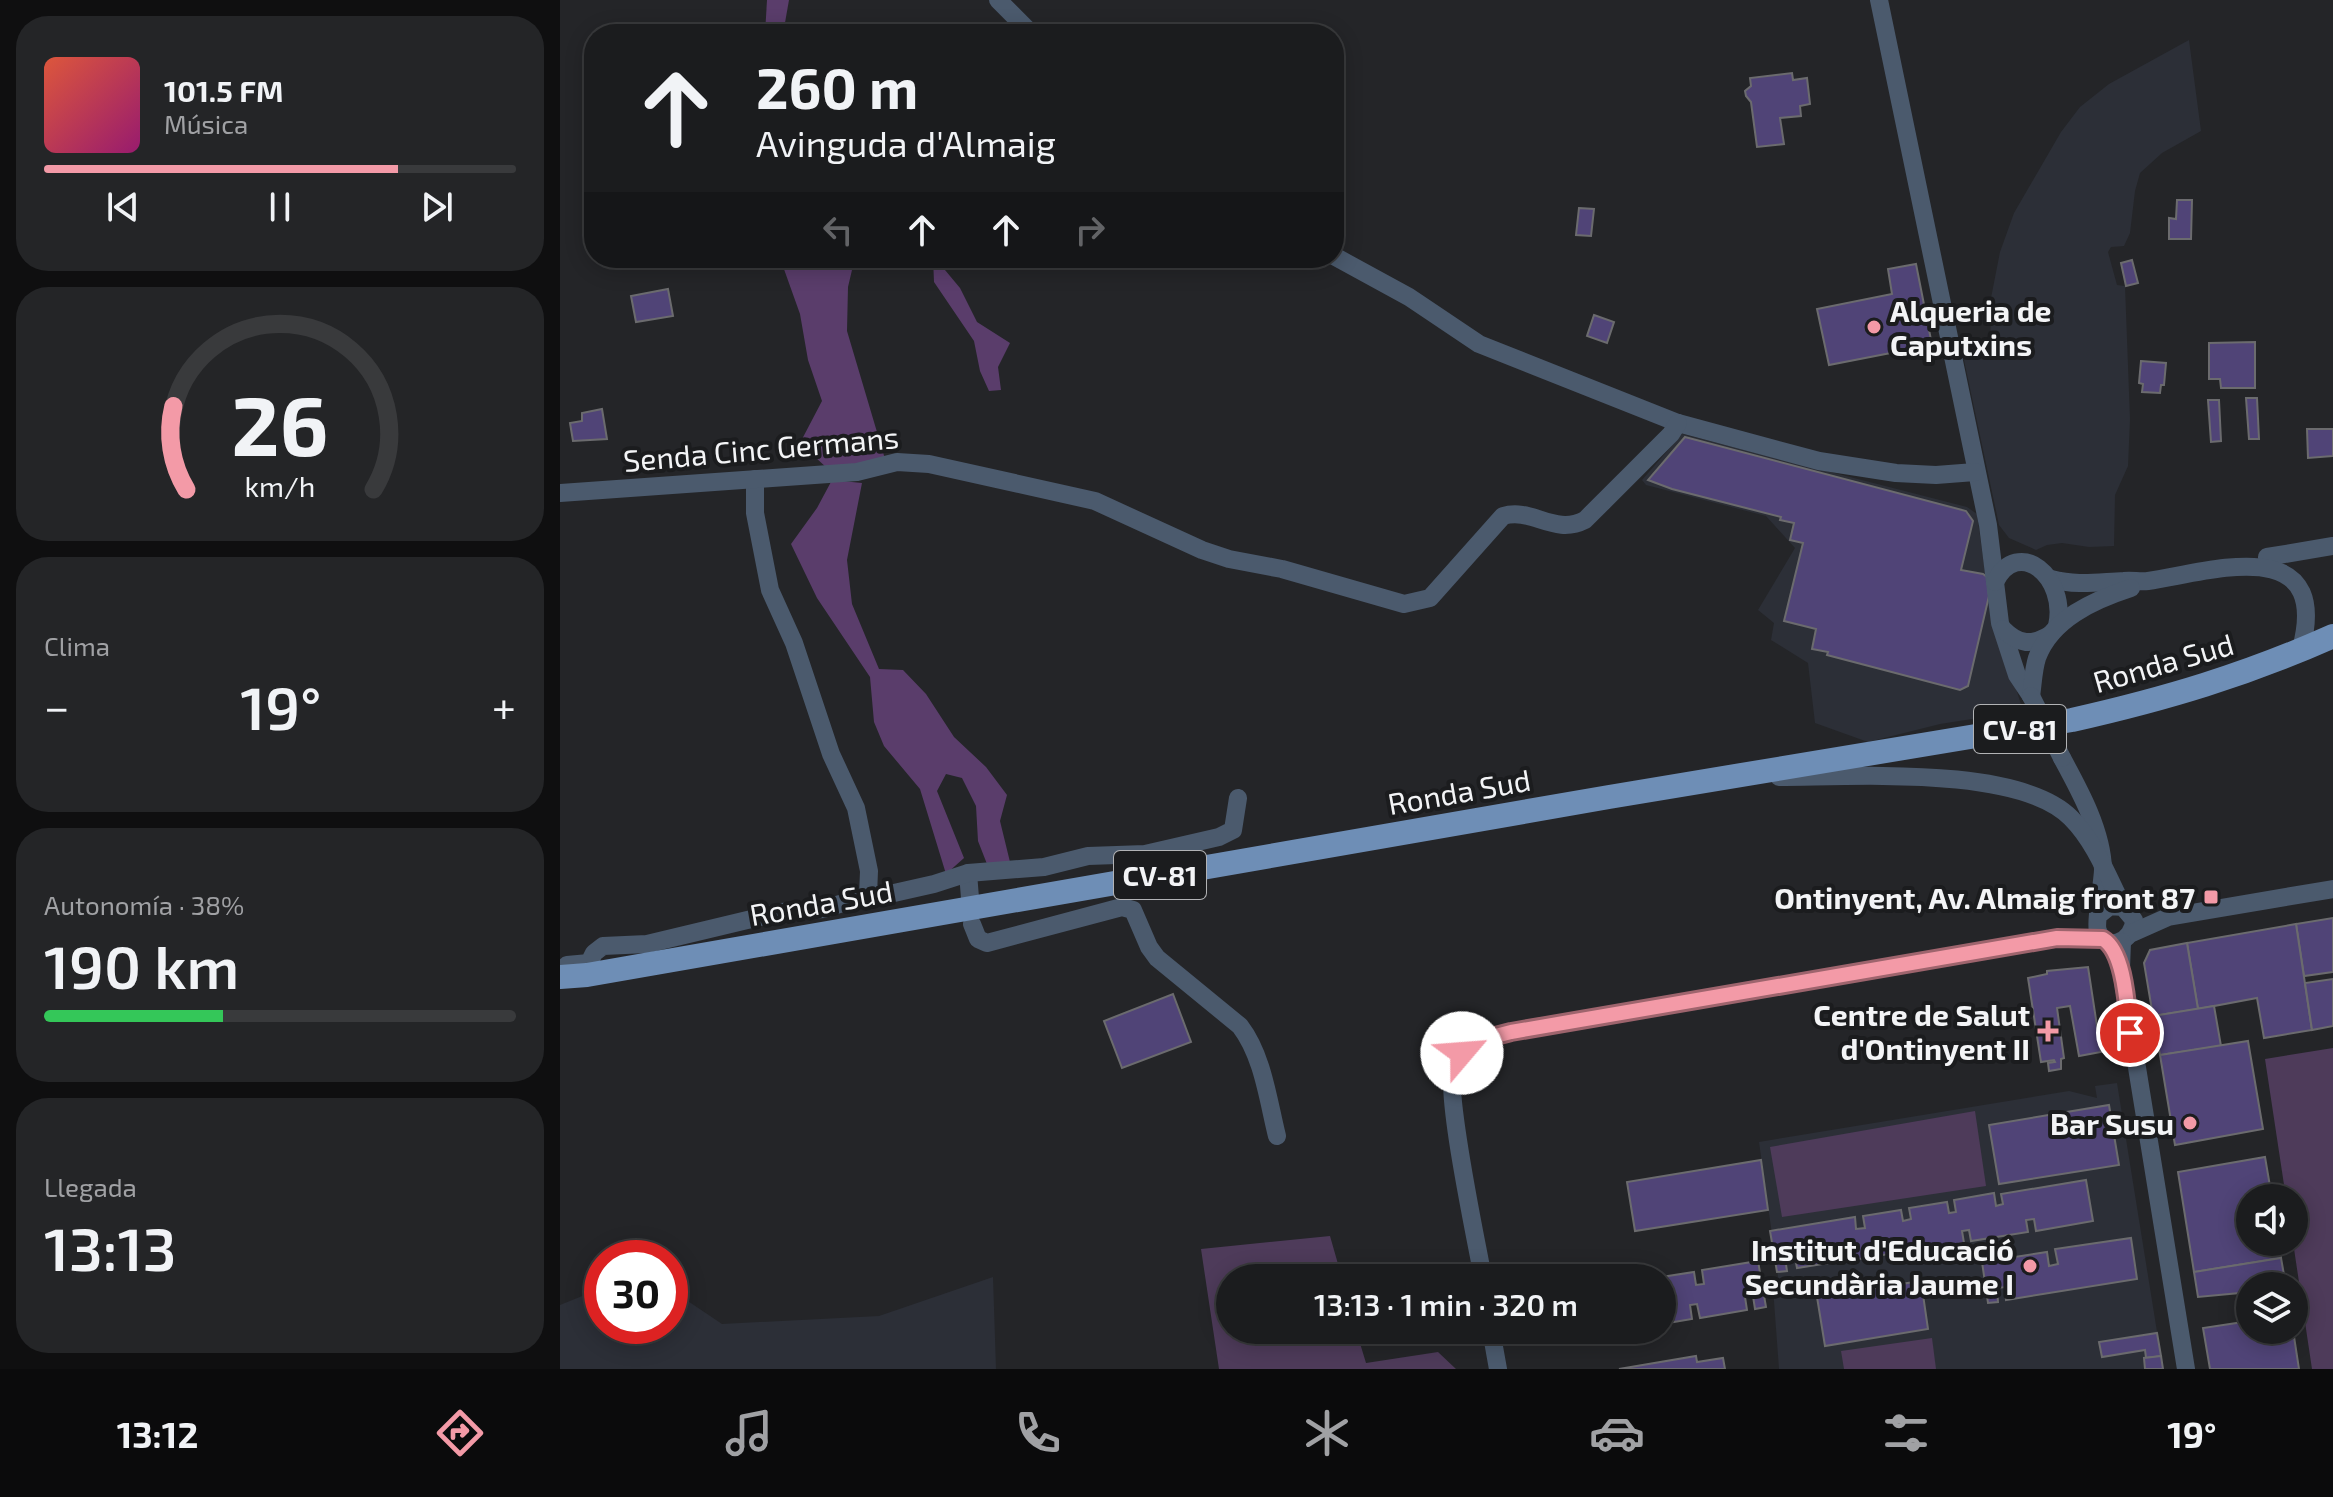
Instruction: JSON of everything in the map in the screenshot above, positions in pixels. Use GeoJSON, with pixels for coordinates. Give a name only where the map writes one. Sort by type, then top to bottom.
{"type":"FeatureCollection","features":[{"type":"Feature","properties":{"kind":"main road","name":"Ronda Sud"},"geometry":{"type":"LineString","coordinates":[[587,975],[2102,713],[2209,685],[2299,651],[2328,626]]}},
{"type":"Feature","properties":{"kind":"main road","name":"CV-81"},"geometry":{"type":"LineString","coordinates":[[560,977],[587,975]]}},
{"type":"Feature","properties":{"kind":"main road","name":"CV-81"},"geometry":{"type":"LineString","coordinates":[[560,986],[587,975]]}},
{"type":"Feature","properties":{"kind":"street"},"geometry":{"type":"LineString","coordinates":[[998,0],[1022,24]]}},
{"type":"Feature","properties":{"kind":"street"},"geometry":{"type":"LineString","coordinates":[[1879,0],[1988,525],[1996,599],[2003,629],[2017,675],[2031,696],[2087,807],[2103,866],[2097,929],[2117,939]]}},
{"type":"Feature","properties":{"kind":"street"},"geometry":{"type":"LineString","coordinates":[[1344,261],[1409,297],[1479,344],[1678,423],[1819,461],[1896,473],[1936,475],[1975,472]]}},
{"type":"Feature","properties":{"kind":"street","name":"Senda Cinc Germans"},"geometry":{"type":"LineString","coordinates":[[560,493],[857,472],[897,462],[929,464],[1095,501],[1212,554],[1282,569],[1391,602],[1415,604],[1430,598],[1503,516],[1518,514],[1564,526],[1585,520],[1671,434],[1678,423]]}},
{"type":"Feature","properties":{"kind":"street"},"geometry":{"type":"LineString","coordinates":[[755,479],[755,513],[770,590],[794,643],[831,754],[856,808],[869,871],[868,895]]}},
{"type":"Feature","properties":{"kind":"street"},"geometry":{"type":"LineString","coordinates":[[1988,525],[2005,549],[2022,563],[2037,567],[2051,579],[2086,585],[2145,582]]}},
{"type":"Feature","properties":{"kind":"street"},"geometry":{"type":"LineString","coordinates":[[2003,629],[2014,640],[2036,642],[2102,598],[2145,582],[2333,546]]}},
{"type":"Feature","properties":{"kind":"street"},"geometry":{"type":"LineString","coordinates":[[1995,582],[2004,569],[2022,563]]}},
{"type":"Feature","properties":{"kind":"street"},"geometry":{"type":"LineString","coordinates":[[2226,568],[2282,566],[2311,573]]}},
{"type":"Feature","properties":{"kind":"street"},"geometry":{"type":"LineString","coordinates":[[2031,696],[2036,661],[2054,630],[2058,603],[2051,579]]}},
{"type":"Feature","properties":{"kind":"street"},"geometry":{"type":"LineString","coordinates":[[1733,776],[1901,777],[2023,790],[2055,805],[2085,835],[2134,920],[2117,939],[2186,1369]]}},
{"type":"Feature","properties":{"kind":"street"},"geometry":{"type":"LineString","coordinates":[[560,966],[589,963],[594,953],[603,946],[647,944],[781,912],[824,909],[868,895],[894,893],[968,873],[1044,867],[1088,856],[1145,854],[1219,837],[1233,830],[1238,798]]}},
{"type":"Feature","properties":{"kind":"street"},"geometry":{"type":"LineString","coordinates":[[968,873],[970,898]]}},
{"type":"Feature","properties":{"kind":"street"},"geometry":{"type":"LineString","coordinates":[[1481,1264],[1452,1081],[1455,1061],[1469,1045],[1480,1040],[1511,1032],[2057,938],[2117,939],[2168,917],[2333,889]]}},
{"type":"Feature","properties":{"kind":"street"},"geometry":{"type":"LineString","coordinates":[[2057,938],[2099,916],[2110,906],[2168,917]]}},
{"type":"Feature","properties":{"kind":"street"},"geometry":{"type":"LineString","coordinates":[[972,924],[978,939],[987,943],[1122,907],[1133,910],[1157,958],[1240,1026],[1248,1037],[1256,1053],[1277,1136]]}},
{"type":"Feature","properties":{"kind":"street"},"geometry":{"type":"LineString","coordinates":[[1494,1344],[1498,1369]]}},
{"type":"Feature","properties":{"kind":"shaded area"},"geometry":{"type":"Polygon","coordinates":[[[767,0],[789,0],[785,24],[766,24],[767,0]]]}},
{"type":"Feature","properties":{"kind":"shaded area"},"geometry":{"type":"Polygon","coordinates":[[[2189,40],[2201,131],[2162,153],[2140,173],[2130,233],[2124,246],[2111,247],[2108,252],[2117,285],[2125,286],[2130,419],[2128,466],[2115,495],[2114,546],[2089,547],[2062,543],[2036,550],[2009,538],[1999,525],[1964,360],[1990,359],[1991,298],[2000,252],[2014,213],[2061,132],[2080,107],[2109,84],[2189,40]]]}},
{"type":"Feature","properties":{"kind":"shaded area"},"geometry":{"type":"Polygon","coordinates":[[[784,268],[852,268],[847,331],[885,459],[828,469],[800,443],[822,401],[808,360],[800,314],[784,268]]]}},
{"type":"Feature","properties":{"kind":"shaded area"},"geometry":{"type":"Polygon","coordinates":[[[933,268],[943,268],[960,288],[977,322],[1010,343],[998,367],[1001,390],[989,391],[980,371],[974,341],[934,282],[933,268]]]}},
{"type":"Feature","properties":{"kind":"shaded area"},"geometry":{"type":"Polygon","coordinates":[[[1682,434],[1967,507],[1977,514],[1989,601],[2023,711],[1940,724],[1868,742],[1815,723],[1808,663],[1771,640],[1774,623],[1758,610],[1795,548],[1766,516],[1646,485],[1642,480],[1682,434]]]}},
{"type":"Feature","properties":{"kind":"shaded area"},"geometry":{"type":"Polygon","coordinates":[[[832,480],[862,483],[847,560],[852,604],[879,669],[903,670],[926,694],[954,737],[986,767],[1007,795],[1000,821],[1010,862],[987,864],[978,841],[976,806],[962,778],[946,774],[937,791],[964,858],[946,874],[920,789],[884,746],[874,722],[870,677],[817,598],[791,544],[817,508],[832,480]]]}},
{"type":"Feature","properties":{"kind":"shaded area"},"geometry":{"type":"Polygon","coordinates":[[[2333,1048],[2333,1369],[2312,1369],[2308,1342],[2308,1272],[2297,1272],[2295,1256],[2308,1256],[2308,1184],[2284,1184],[2265,1059],[2333,1048]]]}},
{"type":"Feature","properties":{"kind":"shaded area"},"geometry":{"type":"Polygon","coordinates":[[[2117,1083],[2163,1369],[1779,1369],[1773,1288],[1779,1284],[1759,1142],[2069,1091],[2097,1098],[2095,1086],[2117,1083]]]}},
{"type":"Feature","properties":{"kind":"shaded area"},"geometry":{"type":"Polygon","coordinates":[[[1975,1111],[1986,1186],[1782,1217],[1770,1147],[1975,1111]]]}},
{"type":"Feature","properties":{"kind":"shaded area"},"geometry":{"type":"Polygon","coordinates":[[[1330,1236],[1338,1264],[1216,1264],[1216,1344],[1360,1344],[1366,1363],[1438,1352],[1456,1369],[1219,1369],[1201,1249],[1330,1236]]]}},
{"type":"Feature","properties":{"kind":"shaded area"},"geometry":{"type":"Polygon","coordinates":[[[993,1277],[996,1369],[560,1369],[560,1305],[584,1295],[584,1344],[688,1344],[688,1301],[722,1324],[879,1316],[993,1277]]]}},
{"type":"Feature","properties":{"kind":"shaded area"},"geometry":{"type":"Polygon","coordinates":[[[1932,1338],[1936,1369],[1844,1369],[1841,1351],[1932,1338]]]}},
{"type":"Feature","properties":{"kind":"building"},"geometry":{"type":"Polygon","coordinates":[[[1792,73],[1793,80],[1807,78],[1810,104],[1800,106],[1801,116],[1780,118],[1784,144],[1757,147],[1751,102],[1745,91],[1751,86],[1750,78],[1792,73]]]}},
{"type":"Feature","properties":{"kind":"building"},"geometry":{"type":"Polygon","coordinates":[[[2177,200],[2192,200],[2191,239],[2169,239],[2169,218],[2176,219],[2177,200]]]}},
{"type":"Feature","properties":{"kind":"building"},"geometry":{"type":"Polygon","coordinates":[[[1579,208],[1594,209],[1591,236],[1576,235],[1579,208]]]}},
{"type":"Feature","properties":{"kind":"building"},"geometry":{"type":"Polygon","coordinates":[[[2132,260],[2138,283],[2126,286],[2121,263],[2132,260]]]}},
{"type":"Feature","properties":{"kind":"building","name":"Alqueria de Caputxins"},"geometry":{"type":"Polygon","coordinates":[[[1916,264],[1932,345],[1829,365],[1817,309],[1892,294],[1888,269],[1916,264]]]}},
{"type":"Feature","properties":{"kind":"building"},"geometry":{"type":"Polygon","coordinates":[[[668,289],[673,316],[636,322],[631,296],[668,289]]]}},
{"type":"Feature","properties":{"kind":"building"},"geometry":{"type":"Polygon","coordinates":[[[1594,315],[1614,322],[1607,343],[1587,336],[1594,315]]]}},
{"type":"Feature","properties":{"kind":"building"},"geometry":{"type":"Polygon","coordinates":[[[2255,342],[2255,388],[2221,388],[2220,379],[2209,379],[2209,343],[2255,342]]]}},
{"type":"Feature","properties":{"kind":"building"},"geometry":{"type":"Polygon","coordinates":[[[2141,361],[2166,363],[2160,393],[2142,392],[2143,384],[2139,383],[2141,361]]]}},
{"type":"Feature","properties":{"kind":"building"},"geometry":{"type":"Polygon","coordinates":[[[2246,398],[2257,398],[2259,439],[2249,439],[2246,398]]]}},
{"type":"Feature","properties":{"kind":"building"},"geometry":{"type":"Polygon","coordinates":[[[2208,400],[2219,400],[2221,441],[2211,442],[2208,400]]]}},
{"type":"Feature","properties":{"kind":"building"},"geometry":{"type":"Polygon","coordinates":[[[602,409],[607,439],[573,441],[570,423],[582,421],[582,413],[602,409]]]}},
{"type":"Feature","properties":{"kind":"building"},"geometry":{"type":"Polygon","coordinates":[[[2307,429],[2333,429],[2333,456],[2308,458],[2307,429]]]}},
{"type":"Feature","properties":{"kind":"building"},"geometry":{"type":"Polygon","coordinates":[[[1685,437],[1966,511],[1973,521],[1961,570],[1987,577],[1989,596],[1968,686],[1960,690],[1812,649],[1816,629],[1784,621],[1803,543],[1790,540],[1794,523],[1648,480],[1685,437]]]}},
{"type":"Feature","properties":{"kind":"building"},"geometry":{"type":"Polygon","coordinates":[[[2333,918],[2333,972],[2304,976],[2296,924],[2333,918]]]}},
{"type":"Feature","properties":{"kind":"building"},"geometry":{"type":"Polygon","coordinates":[[[2296,924],[2312,1030],[2264,1038],[2257,998],[2198,1009],[2187,943],[2296,924]]]}},
{"type":"Feature","properties":{"kind":"building"},"geometry":{"type":"Polygon","coordinates":[[[2187,943],[2198,1009],[2153,1016],[2144,963],[2150,950],[2187,943]]]}},
{"type":"Feature","properties":{"kind":"building","name":"Centre de Salut d'Ontinyent II"},"geometry":{"type":"Polygon","coordinates":[[[2088,967],[2101,1052],[2079,1056],[2070,1006],[2057,1008],[2064,1058],[2061,1059],[2061,1069],[2049,1071],[2048,1063],[2055,1062],[2041,1062],[2028,978],[2047,974],[2047,971],[2088,967]]]}},
{"type":"Feature","properties":{"kind":"building"},"geometry":{"type":"Polygon","coordinates":[[[2333,979],[2333,1026],[2312,1030],[2305,983],[2333,979]]]}},
{"type":"Feature","properties":{"kind":"building"},"geometry":{"type":"Polygon","coordinates":[[[1173,994],[1191,1042],[1122,1068],[1104,1021],[1173,994]]]}},
{"type":"Feature","properties":{"kind":"building"},"geometry":{"type":"Polygon","coordinates":[[[2214,1006],[2221,1046],[2160,1055],[2153,1016],[2214,1006]]]}},
{"type":"Feature","properties":{"kind":"building"},"geometry":{"type":"Polygon","coordinates":[[[2248,1041],[2263,1129],[2175,1145],[2160,1055],[2248,1041]]]}},
{"type":"Feature","properties":{"kind":"building"},"geometry":{"type":"Polygon","coordinates":[[[2109,1105],[2119,1165],[1999,1184],[1989,1125],[2109,1105]]]}},
{"type":"Feature","properties":{"kind":"building"},"geometry":{"type":"Polygon","coordinates":[[[2265,1157],[2270,1184],[2236,1184],[2236,1256],[2281,1258],[2194,1272],[2178,1172],[2265,1157]]]}},
{"type":"Feature","properties":{"kind":"building"},"geometry":{"type":"Polygon","coordinates":[[[1761,1160],[1768,1210],[1635,1231],[1627,1182],[1761,1160]]]}},
{"type":"Feature","properties":{"kind":"building"},"geometry":{"type":"Polygon","coordinates":[[[2086,1180],[2093,1221],[2036,1231],[2034,1219],[2026,1220],[2028,1232],[1971,1241],[1969,1230],[1962,1231],[1964,1243],[1898,1253],[1896,1241],[1887,1243],[1889,1254],[1852,1260],[1850,1248],[1840,1250],[1842,1261],[1797,1268],[1795,1257],[1785,1258],[1787,1271],[1777,1272],[1770,1231],[1855,1217],[1856,1229],[1865,1228],[1863,1216],[1901,1210],[1903,1221],[1911,1219],[1909,1208],[1947,1202],[1949,1213],[1956,1212],[1954,1200],[1994,1193],[1996,1206],[2003,1204],[2001,1194],[2086,1180]]]}},
{"type":"Feature","properties":{"kind":"building"},"geometry":{"type":"Polygon","coordinates":[[[2131,1238],[2137,1279],[2006,1300],[2005,1287],[1997,1288],[1998,1302],[1988,1303],[1982,1262],[2047,1252],[2049,1266],[2058,1264],[2055,1249],[2131,1238]]]}},
{"type":"Feature","properties":{"kind":"building"},"geometry":{"type":"Polygon","coordinates":[[[2281,1258],[2284,1272],[2236,1272],[2236,1293],[2198,1297],[2194,1272],[2281,1258]]]}},
{"type":"Feature","properties":{"kind":"building"},"geometry":{"type":"Polygon","coordinates":[[[1758,1261],[1766,1307],[1755,1309],[1753,1296],[1745,1297],[1747,1310],[1700,1318],[1697,1304],[1690,1305],[1692,1319],[1676,1322],[1676,1275],[1694,1272],[1696,1285],[1704,1284],[1702,1270],[1758,1261]]]}},
{"type":"Feature","properties":{"kind":"building"},"geometry":{"type":"Polygon","coordinates":[[[1921,1281],[1928,1329],[1825,1346],[1817,1297],[1921,1281]]]}},
{"type":"Feature","properties":{"kind":"building"},"geometry":{"type":"Polygon","coordinates":[[[2236,1323],[2236,1344],[2295,1344],[2299,1369],[2210,1369],[2203,1328],[2236,1323]]]}},
{"type":"Feature","properties":{"kind":"building"},"geometry":{"type":"Polygon","coordinates":[[[2157,1333],[2161,1356],[2146,1358],[2145,1350],[2102,1357],[2099,1342],[2157,1333]]]}},
{"type":"Feature","properties":{"kind":"building"},"geometry":{"type":"Polygon","coordinates":[[[1696,1356],[1697,1362],[1723,1358],[1725,1369],[1619,1369],[1696,1356]]]}},
{"type":"Feature","properties":{"kind":"building"},"geometry":{"type":"Polygon","coordinates":[[[2161,1356],[2163,1369],[2145,1369],[2144,1358],[2161,1356]]]}},
{"type":"Feature","properties":{"kind":"place","name":"Alqueria de Caputxins"},"geometry":{"type":"Point","coordinates":[1874,327]}},
{"type":"Feature","properties":{"kind":"place","name":"Ontinyent, Av. Almaig front 87"},"geometry":{"type":"Point","coordinates":[2211,897]}},
{"type":"Feature","properties":{"kind":"place","name":"Centre de Salut d'Ontinyent II"},"geometry":{"type":"Point","coordinates":[2048,1031]}},
{"type":"Feature","properties":{"kind":"place","name":"Bar Susu"},"geometry":{"type":"Point","coordinates":[2190,1123]}},
{"type":"Feature","properties":{"kind":"place","name":"Institut d'Educació Secundària Jaume I"},"geometry":{"type":"Point","coordinates":[2030,1266]}},
{"type":"Feature","properties":{"kind":"route"},"geometry":{"type":"LineString","coordinates":[[1462,1053],[1480,1040],[1511,1032],[2057,938],[2103,939],[2109,942],[2121,969],[2130,1033]]}}]}
